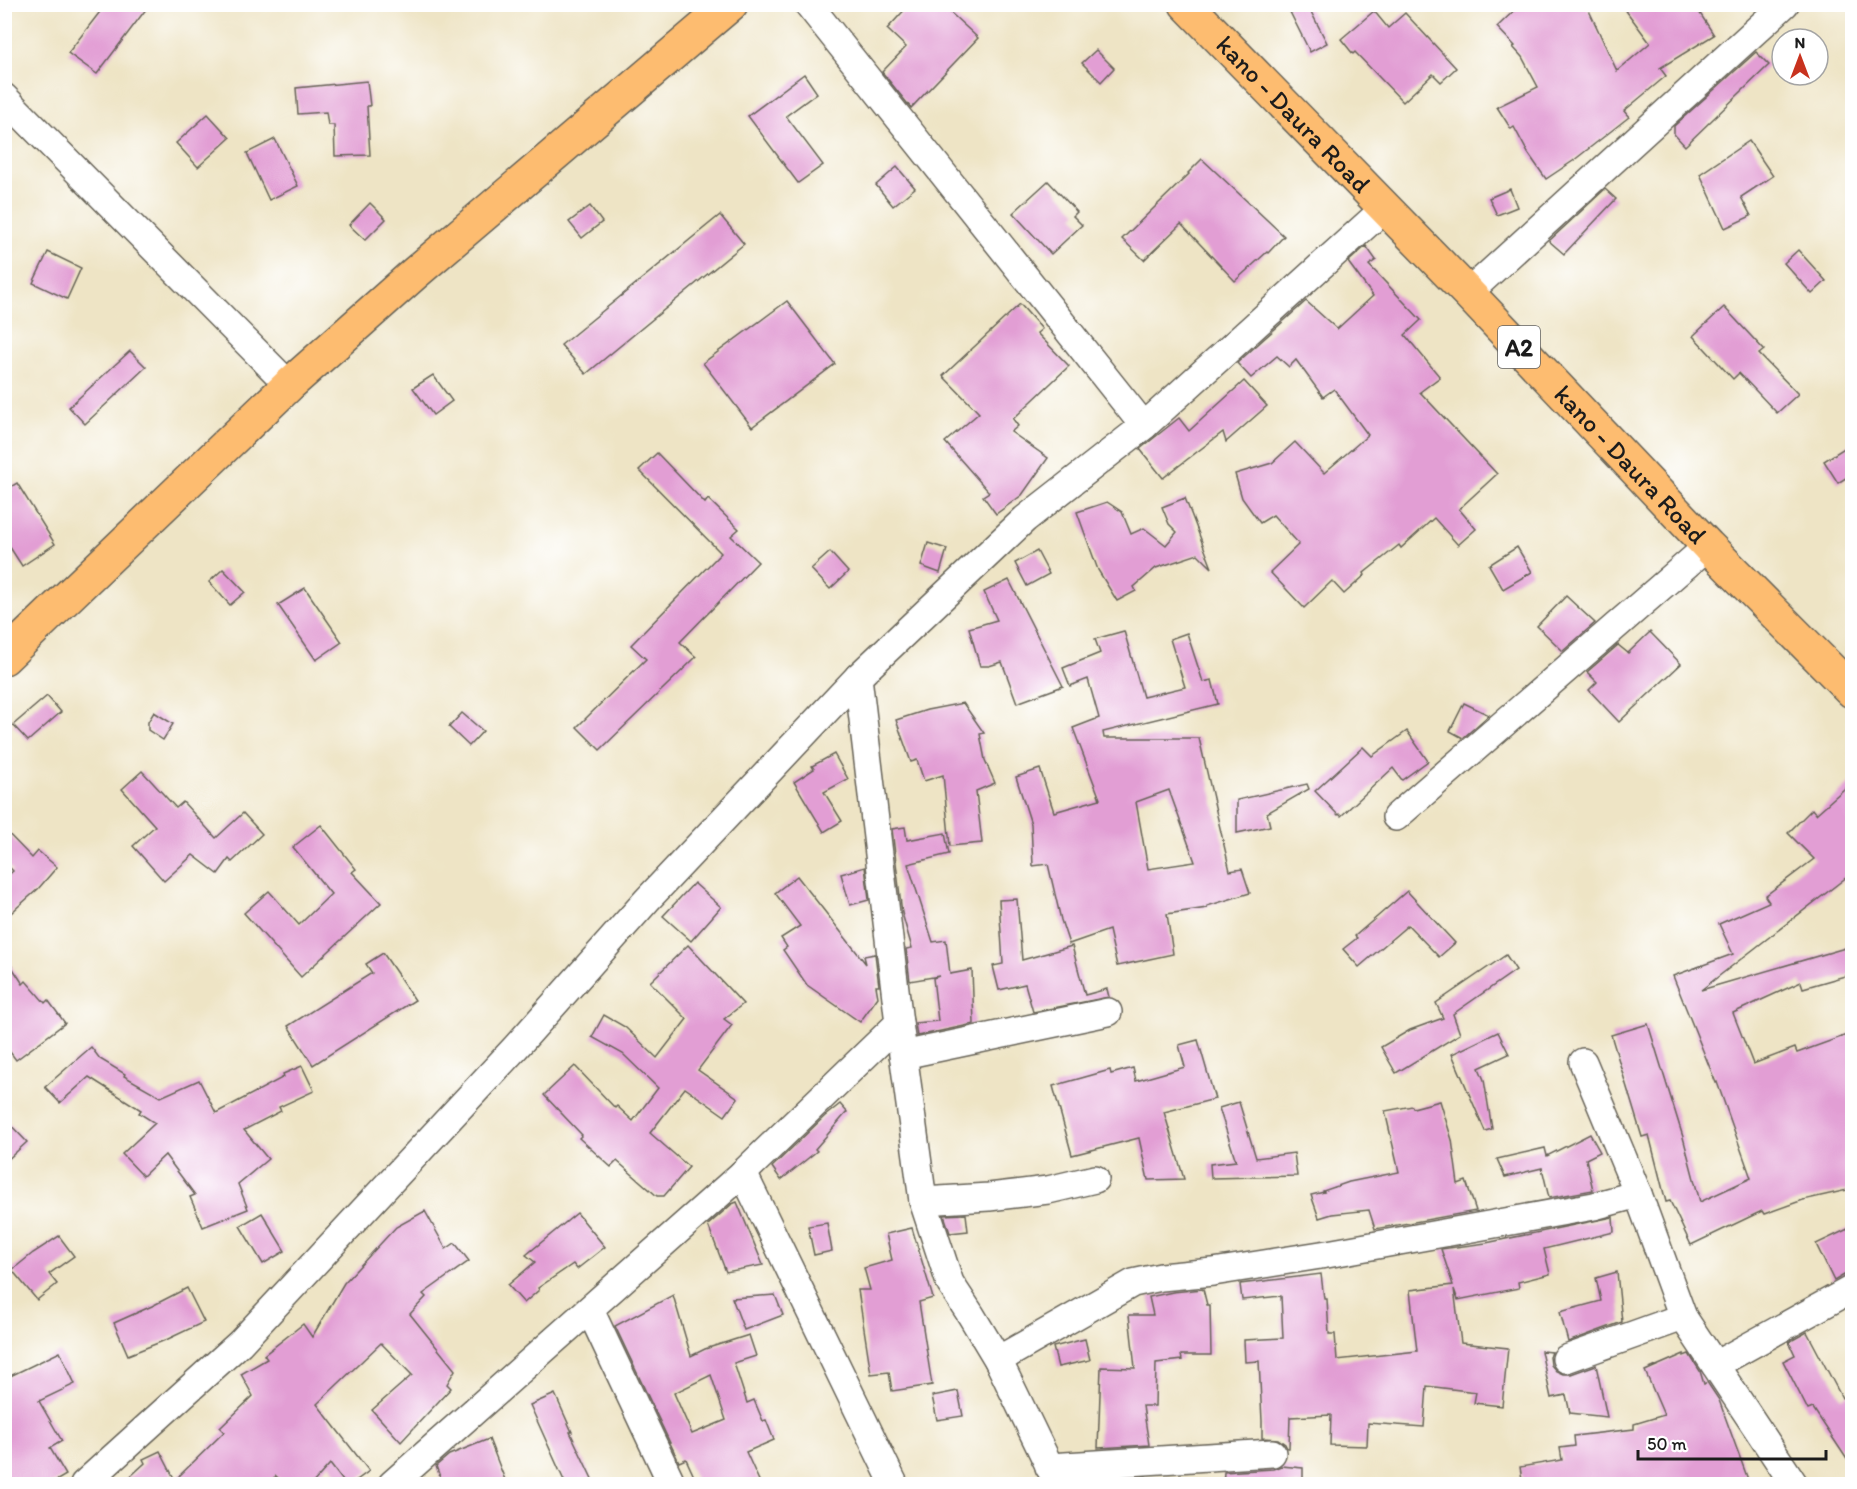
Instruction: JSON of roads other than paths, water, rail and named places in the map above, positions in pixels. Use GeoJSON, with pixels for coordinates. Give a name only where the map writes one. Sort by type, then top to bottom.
{"type":"FeatureCollection","features":[{"type":"Feature","properties":{"kind":"main road"},"geometry":{"type":"LineString","coordinates":[[4,658],[289,385],[414,274],[731,4]]}},
{"type":"Feature","properties":{"kind":"main road","name":"kano - Daura Road"},"geometry":{"type":"LineString","coordinates":[[1186,4],[1468,293],[1708,546],[1852,691]]}},
{"type":"Feature","properties":{"kind":"street"},"geometry":{"type":"LineString","coordinates":[[808,4],[1144,426]]}},
{"type":"Feature","properties":{"kind":"street"},"geometry":{"type":"LineString","coordinates":[[1468,293],[1785,4]]}},
{"type":"Feature","properties":{"kind":"street"},"geometry":{"type":"LineString","coordinates":[[4,97],[289,385]]}},
{"type":"Feature","properties":{"kind":"street"},"geometry":{"type":"LineString","coordinates":[[84,1485],[240,1343],[516,1047],[647,900],[858,676],[1025,519],[1144,426],[1385,208]]}},
{"type":"Feature","properties":{"kind":"street"},"geometry":{"type":"LineString","coordinates":[[1396,817],[1708,546]]}},
{"type":"Feature","properties":{"kind":"street"},"geometry":{"type":"LineString","coordinates":[[858,676],[899,1023],[923,1201],[950,1283],[998,1360],[1053,1476],[1272,1453]]}},
{"type":"Feature","properties":{"kind":"street"},"geometry":{"type":"LineString","coordinates":[[903,1055],[1108,1012]]}},
{"type":"Feature","properties":{"kind":"street"},"geometry":{"type":"LineString","coordinates":[[392,1485],[418,1475],[590,1310],[743,1173],[899,1023]]}},
{"type":"Feature","properties":{"kind":"street"},"geometry":{"type":"LineString","coordinates":[[1583,1062],[1638,1194],[1683,1317],[1794,1485]]}},
{"type":"Feature","properties":{"kind":"street"},"geometry":{"type":"LineString","coordinates":[[743,1173],[894,1485]]}},
{"type":"Feature","properties":{"kind":"street"},"geometry":{"type":"LineString","coordinates":[[923,1201],[989,1197],[1048,1190],[1095,1179]]}},
{"type":"Feature","properties":{"kind":"street"},"geometry":{"type":"LineString","coordinates":[[998,1360],[1133,1283],[1327,1254],[1594,1206],[1638,1194]]}},
{"type":"Feature","properties":{"kind":"street"},"geometry":{"type":"LineString","coordinates":[[1715,1365],[1852,1289]]}},
{"type":"Feature","properties":{"kind":"street"},"geometry":{"type":"LineString","coordinates":[[590,1310],[672,1485]]}},
{"type":"Feature","properties":{"kind":"street"},"geometry":{"type":"LineString","coordinates":[[1566,1359],[1683,1317]]}}]}
